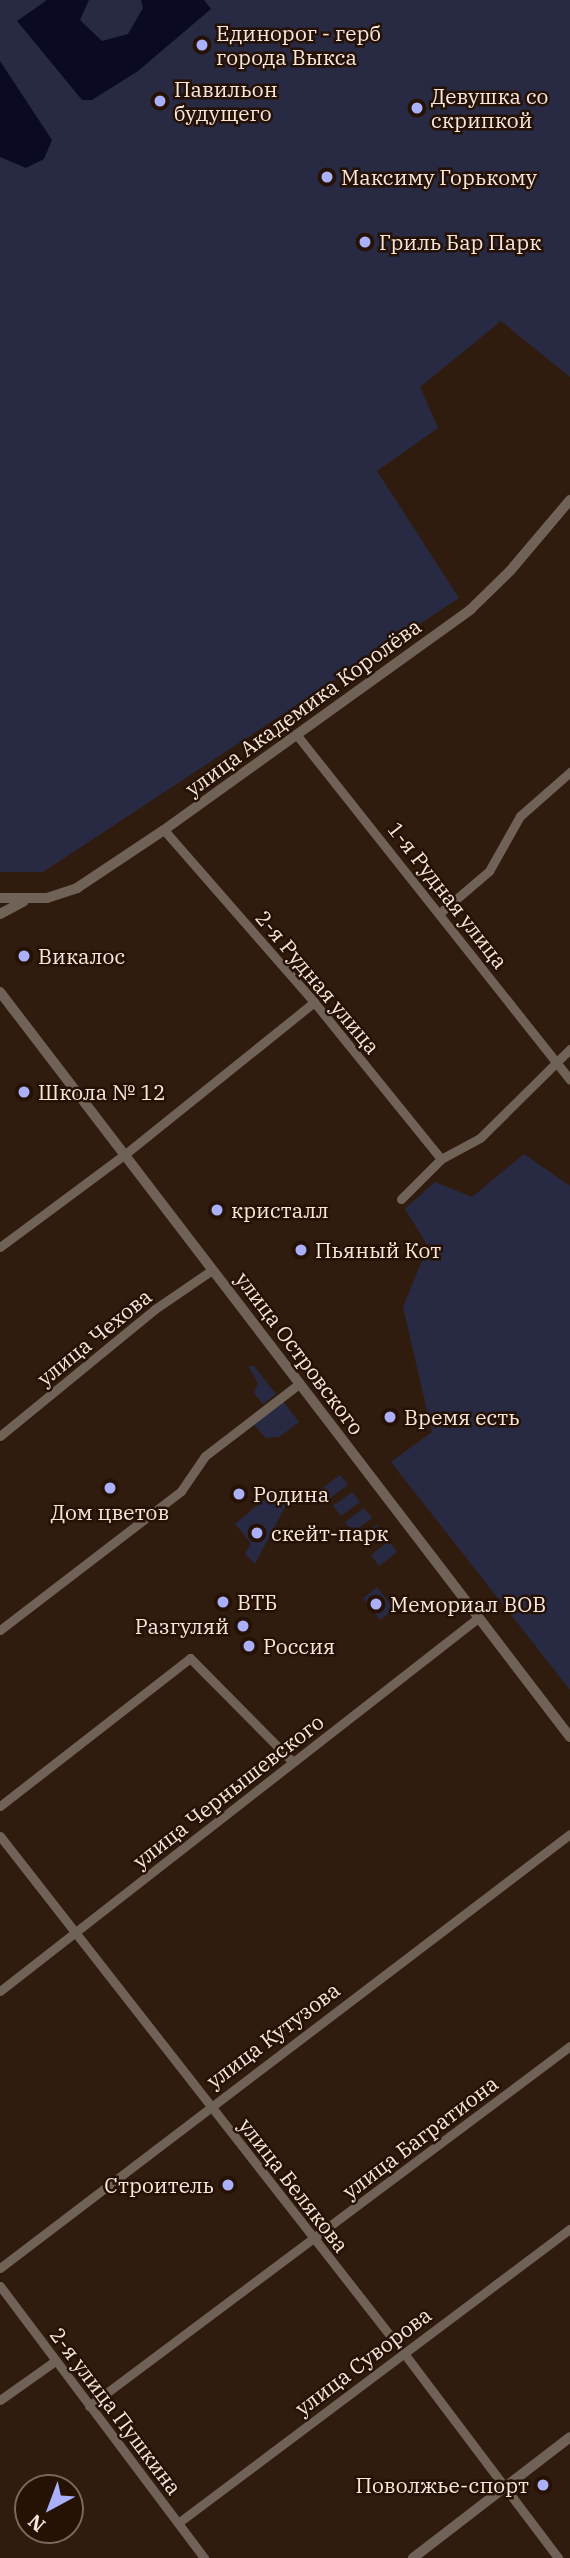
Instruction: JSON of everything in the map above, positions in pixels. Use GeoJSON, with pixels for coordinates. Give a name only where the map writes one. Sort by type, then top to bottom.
{"type":"FeatureCollection","features":[{"type":"Feature","properties":{"kind":"street","name":"улица Академика Королёва"},"geometry":{"type":"LineString","coordinates":[[27,900],[77,888],[164,830],[471,609],[510,571],[570,500]]}},
{"type":"Feature","properties":{"kind":"street","name":"1-я Рудная улица"},"geometry":{"type":"LineString","coordinates":[[296,734],[441,912],[570,1080]]}},
{"type":"Feature","properties":{"kind":"street"},"geometry":{"type":"LineString","coordinates":[[441,912],[489,871],[520,816],[570,772]]}},
{"type":"Feature","properties":{"kind":"street","name":"2-я Рудная улица"},"geometry":{"type":"LineString","coordinates":[[164,830],[314,1002],[441,1159]]}},
{"type":"Feature","properties":{"kind":"street"},"geometry":{"type":"LineString","coordinates":[[0,898],[27,900]]}},
{"type":"Feature","properties":{"kind":"street"},"geometry":{"type":"LineString","coordinates":[[0,914],[27,900]]}},
{"type":"Feature","properties":{"kind":"street","name":"улица Островского"},"geometry":{"type":"LineString","coordinates":[[0,992],[570,1737]]}},
{"type":"Feature","properties":{"kind":"street"},"geometry":{"type":"LineString","coordinates":[[0,1247],[124,1155],[314,1002]]}},
{"type":"Feature","properties":{"kind":"street"},"geometry":{"type":"LineString","coordinates":[[401,1199],[441,1159],[480,1138],[570,1049]]}},
{"type":"Feature","properties":{"kind":"street","name":"улица Чехова"},"geometry":{"type":"LineString","coordinates":[[0,1436],[155,1309],[212,1270]]}},
{"type":"Feature","properties":{"kind":"street"},"geometry":{"type":"LineString","coordinates":[[0,1630],[181,1491],[205,1456],[299,1384]]}},
{"type":"Feature","properties":{"kind":"street","name":"улица Чернышевского"},"geometry":{"type":"LineString","coordinates":[[0,1991],[478,1618]]}},
{"type":"Feature","properties":{"kind":"street"},"geometry":{"type":"LineString","coordinates":[[0,1806],[190,1658],[292,1761]]}},
{"type":"Feature","properties":{"kind":"street","name":"улица Кутузова"},"geometry":{"type":"LineString","coordinates":[[0,2268],[209,2106],[570,1834]]}},
{"type":"Feature","properties":{"kind":"street","name":"улица Белякова"},"geometry":{"type":"LineString","coordinates":[[0,1836],[403,2352],[558,2558]]}},
{"type":"Feature","properties":{"kind":"street","name":"улица Багратиона"},"geometry":{"type":"LineString","coordinates":[[89,2406],[570,2046]]}},
{"type":"Feature","properties":{"kind":"street","name":"улица Суворова"},"geometry":{"type":"LineString","coordinates":[[178,2523],[570,2229]]}},
{"type":"Feature","properties":{"kind":"street","name":"2-я улица Пушкина"},"geometry":{"type":"LineString","coordinates":[[0,2286],[204,2558]]}},
{"type":"Feature","properties":{"kind":"street"},"geometry":{"type":"LineString","coordinates":[[0,2400],[55,2361]]}},
{"type":"Feature","properties":{"kind":"street"},"geometry":{"type":"LineString","coordinates":[[413,2558],[570,2437]]}},
{"type":"Feature","properties":{"kind":"shaded area"},"geometry":{"type":"Polygon","coordinates":[[[0,0],[570,0],[570,377],[501,321],[420,387],[438,428],[377,471],[459,598],[43,872],[0,872],[0,0]]]}},
{"type":"Feature","properties":{"kind":"shaded area"},"geometry":{"type":"Polygon","coordinates":[[[47,0],[89,0],[80,20],[102,41],[128,34],[143,8],[141,0],[204,0],[211,9],[138,71],[92,100],[82,100],[17,21],[47,0]]]}},
{"type":"Feature","properties":{"kind":"shaded area"},"geometry":{"type":"Polygon","coordinates":[[[0,61],[52,140],[44,159],[26,168],[0,157],[0,61]]]}},
{"type":"Feature","properties":{"kind":"shaded area"},"geometry":{"type":"Polygon","coordinates":[[[524,1154],[570,1186],[570,1690],[391,1462],[432,1432],[403,1307],[428,1246],[405,1209],[435,1182],[472,1197],[524,1154]]]}},
{"type":"Feature","properties":{"kind":"shaded area"},"geometry":{"type":"Polygon","coordinates":[[[248,1366],[254,1366],[276,1394],[263,1404],[254,1393],[258,1383],[248,1366]]]}},
{"type":"Feature","properties":{"kind":"shaded area"},"geometry":{"type":"Polygon","coordinates":[[[282,1400],[299,1422],[279,1437],[266,1438],[252,1423],[282,1400]]]}},
{"type":"Feature","properties":{"kind":"shaded area"},"geometry":{"type":"Polygon","coordinates":[[[340,1475],[348,1485],[329,1499],[321,1489],[340,1475]]]}},
{"type":"Feature","properties":{"kind":"shaded area","name":"скейт-парк"},"geometry":{"type":"Polygon","coordinates":[[[277,1489],[287,1503],[255,1564],[245,1554],[251,1543],[235,1524],[277,1489]]]}},
{"type":"Feature","properties":{"kind":"shaded area"},"geometry":{"type":"Polygon","coordinates":[[[352,1492],[360,1502],[341,1516],[333,1506],[352,1492]]]}},
{"type":"Feature","properties":{"kind":"shaded area"},"geometry":{"type":"Polygon","coordinates":[[[364,1508],[372,1518],[353,1532],[345,1522],[364,1508]]]}},
{"type":"Feature","properties":{"kind":"shaded area"},"geometry":{"type":"Polygon","coordinates":[[[376,1525],[384,1535],[366,1549],[358,1539],[376,1525]]]}},
{"type":"Feature","properties":{"kind":"shaded area"},"geometry":{"type":"Polygon","coordinates":[[[389,1541],[397,1552],[379,1566],[371,1555],[389,1541]]]}},
{"type":"Feature","properties":{"kind":"shaded area"},"geometry":{"type":"Polygon","coordinates":[[[377,1587],[394,1609],[380,1620],[363,1598],[377,1587]]]}},
{"type":"Feature","properties":{"kind":"place","name":"Единорог - герб города Выкса"},"geometry":{"type":"Point","coordinates":[202,45]}},
{"type":"Feature","properties":{"kind":"place","name":"Павильон будущего"},"geometry":{"type":"Point","coordinates":[160,101]}},
{"type":"Feature","properties":{"kind":"place","name":"Девушка со скрипкой"},"geometry":{"type":"Point","coordinates":[417,108]}},
{"type":"Feature","properties":{"kind":"place","name":"Максиму Горькому"},"geometry":{"type":"Point","coordinates":[327,177]}},
{"type":"Feature","properties":{"kind":"place","name":"Гриль Бар Парк"},"geometry":{"type":"Point","coordinates":[365,242]}},
{"type":"Feature","properties":{"kind":"place","name":"Викалос"},"geometry":{"type":"Point","coordinates":[24,956]}},
{"type":"Feature","properties":{"kind":"place","name":"Школа № 12"},"geometry":{"type":"Point","coordinates":[24,1092]}},
{"type":"Feature","properties":{"kind":"place","name":"кристалл"},"geometry":{"type":"Point","coordinates":[217,1210]}},
{"type":"Feature","properties":{"kind":"place","name":"Пьяный Кот"},"geometry":{"type":"Point","coordinates":[301,1250]}},
{"type":"Feature","properties":{"kind":"place","name":"Время есть"},"geometry":{"type":"Point","coordinates":[390,1417]}},
{"type":"Feature","properties":{"kind":"place","name":"Дом цветов"},"geometry":{"type":"Point","coordinates":[110,1488]}},
{"type":"Feature","properties":{"kind":"place","name":"Родина"},"geometry":{"type":"Point","coordinates":[239,1494]}},
{"type":"Feature","properties":{"kind":"place","name":"скейт-парк"},"geometry":{"type":"Point","coordinates":[257,1533]}},
{"type":"Feature","properties":{"kind":"place","name":"ВТБ"},"geometry":{"type":"Point","coordinates":[223,1602]}},
{"type":"Feature","properties":{"kind":"place","name":"Мемориал ВОВ"},"geometry":{"type":"Point","coordinates":[376,1604]}},
{"type":"Feature","properties":{"kind":"place","name":"Разгуляй"},"geometry":{"type":"Point","coordinates":[243,1626]}},
{"type":"Feature","properties":{"kind":"place","name":"Россия"},"geometry":{"type":"Point","coordinates":[249,1646]}},
{"type":"Feature","properties":{"kind":"place","name":"Строитель"},"geometry":{"type":"Point","coordinates":[228,2185]}},
{"type":"Feature","properties":{"kind":"place","name":"Поволжье-спорт"},"geometry":{"type":"Point","coordinates":[543,2485]}}]}
